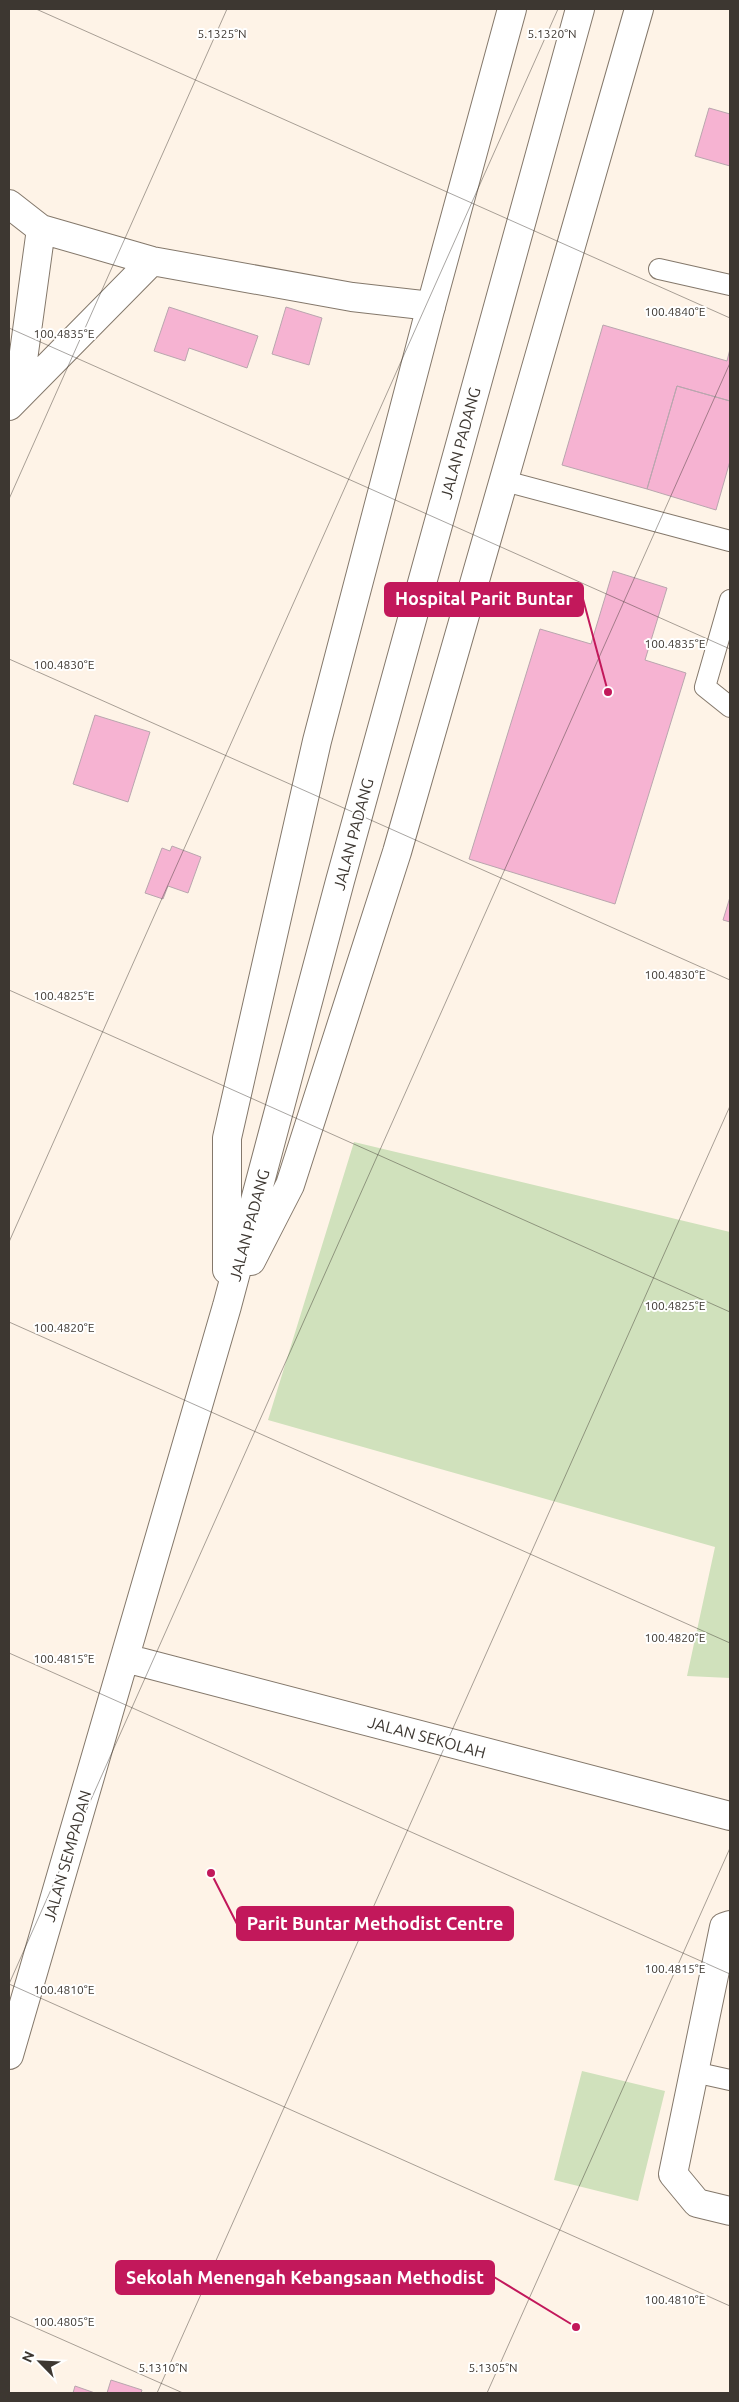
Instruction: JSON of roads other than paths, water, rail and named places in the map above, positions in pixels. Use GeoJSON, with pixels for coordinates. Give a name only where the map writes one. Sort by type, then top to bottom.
{"type":"FeatureCollection","features":[{"type":"Feature","properties":{"kind":"street"},"geometry":{"type":"LineString","coordinates":[[227,1306],[227,1138],[317,741],[430,306],[512,9]]}},
{"type":"Feature","properties":{"kind":"street","name":"JALAN PADANG"},"geometry":{"type":"LineString","coordinates":[[125,1658],[227,1306],[340,881],[580,9]]}},
{"type":"Feature","properties":{"kind":"street"},"geometry":{"type":"LineString","coordinates":[[227,1306],[290,1184],[396,852],[505,481],[639,9]]}},
{"type":"Feature","properties":{"kind":"street"},"geometry":{"type":"LineString","coordinates":[[9,204],[41,229],[152,261],[352,297],[430,306]]}},
{"type":"Feature","properties":{"kind":"street"},"geometry":{"type":"LineString","coordinates":[[13,401],[41,229]]}},
{"type":"Feature","properties":{"kind":"street"},"geometry":{"type":"LineString","coordinates":[[13,401],[152,261]]}},
{"type":"Feature","properties":{"kind":"street","name":"JALAN SEKOLAH"},"geometry":{"type":"LineString","coordinates":[[125,1658],[730,1816]]}},
{"type":"Feature","properties":{"kind":"street","name":"JALAN SEMPADAN"},"geometry":{"type":"LineString","coordinates":[[9,2055],[125,1658]]}},
{"type":"Feature","properties":{"kind":"street"},"geometry":{"type":"LineString","coordinates":[[730,1925],[724,1927],[673,2174],[697,2203],[730,2211]]}},
{"type":"Feature","properties":{"kind":"lane"},"geometry":{"type":"LineString","coordinates":[[659,269],[730,285]]}},
{"type":"Feature","properties":{"kind":"lane"},"geometry":{"type":"LineString","coordinates":[[505,481],[730,541]]}},
{"type":"Feature","properties":{"kind":"lane"},"geometry":{"type":"LineString","coordinates":[[730,600],[705,687],[730,707]]}},
{"type":"Feature","properties":{"kind":"lane"},"geometry":{"type":"LineString","coordinates":[[694,2072],[730,2080]]}},
{"type":"Feature","properties":{"kind":"place","name":"Hospital Parit Buntar"},"geometry":{"type":"Point","coordinates":[608,692]}},
{"type":"Feature","properties":{"kind":"place","name":"Parit Buntar Methodist Centre"},"geometry":{"type":"Point","coordinates":[211,1873]}},
{"type":"Feature","properties":{"kind":"place","name":"Sekolah Menengah Kebangsaan Methodist"},"geometry":{"type":"Point","coordinates":[576,2327]}}]}
